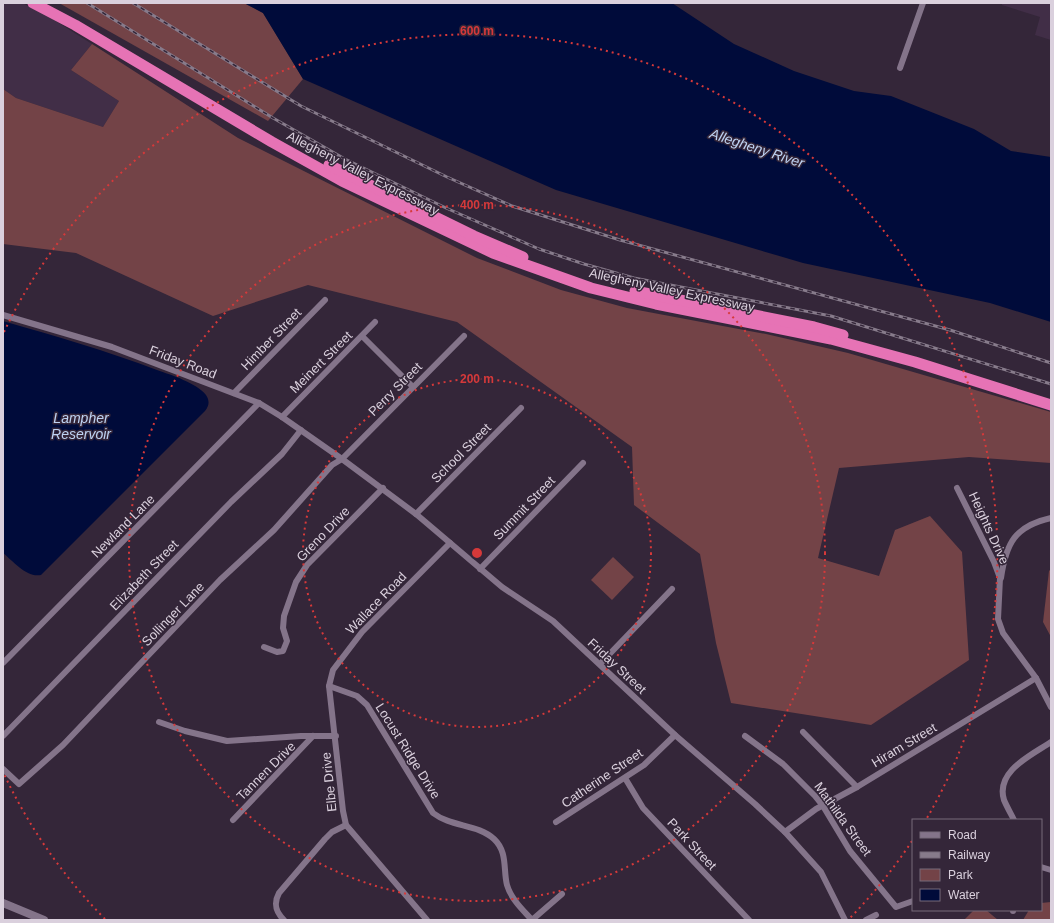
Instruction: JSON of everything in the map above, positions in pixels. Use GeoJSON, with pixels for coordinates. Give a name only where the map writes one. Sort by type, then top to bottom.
{"type":"FeatureCollection","features":[{"type":"Feature","properties":{"kind":"highway","name":"Allegheny Valley Expressway"},"geometry":{"type":"LineString","coordinates":[[33,3],[82,29],[272,142],[342,181],[493,253],[564,279],[617,295],[831,339],[915,362],[1051,405]]}},
{"type":"Feature","properties":{"kind":"highway","name":"Allegheny Valley Expressway"},"geometry":{"type":"LineString","coordinates":[[49,3],[311,156],[414,207],[519,255],[574,275],[639,292],[814,327],[926,358],[1051,397]]}},
{"type":"Feature","properties":{"kind":"street"},"geometry":{"type":"LineString","coordinates":[[900,68],[923,3]]}},
{"type":"Feature","properties":{"kind":"street","name":"Himber Street"},"geometry":{"type":"LineString","coordinates":[[234,394],[325,300]]}},
{"type":"Feature","properties":{"kind":"street","name":"Friday Road"},"geometry":{"type":"LineString","coordinates":[[3,315],[112,347],[259,403],[282,417],[342,459]]}},
{"type":"Feature","properties":{"kind":"street","name":"Meinert Street"},"geometry":{"type":"LineString","coordinates":[[282,417],[375,322]]}},
{"type":"Feature","properties":{"kind":"street"},"geometry":{"type":"LineString","coordinates":[[362,336],[413,387]]}},
{"type":"Feature","properties":{"kind":"street","name":"Perry Street"},"geometry":{"type":"LineString","coordinates":[[342,459],[464,336]]}},
{"type":"Feature","properties":{"kind":"street","name":"Newland Lane"},"geometry":{"type":"LineString","coordinates":[[3,663],[259,403]]}},
{"type":"Feature","properties":{"kind":"street","name":"School Street"},"geometry":{"type":"LineString","coordinates":[[416,514],[521,408]]}},
{"type":"Feature","properties":{"kind":"street","name":"Elizabeth Street"},"geometry":{"type":"LineString","coordinates":[[3,736],[231,502],[282,454],[301,430]]}},
{"type":"Feature","properties":{"kind":"street","name":"Friday Street"},"geometry":{"type":"LineString","coordinates":[[342,459],[416,514],[516,598],[553,622],[675,735],[785,832],[821,872],[844,920]]}},
{"type":"Feature","properties":{"kind":"street","name":"Sollinger Lane"},"geometry":{"type":"LineString","coordinates":[[3,769],[19,784],[63,745],[220,580],[274,530],[332,465],[342,459]]}},
{"type":"Feature","properties":{"kind":"street","name":"Summit Street"},"geometry":{"type":"LineString","coordinates":[[480,569],[583,463]]}},
{"type":"Feature","properties":{"kind":"street","name":"Greno Drive"},"geometry":{"type":"LineString","coordinates":[[264,647],[278,652],[283,651],[287,641],[283,628],[284,616],[296,582],[307,565],[383,488]]}},
{"type":"Feature","properties":{"kind":"street","name":"Heights Drive"},"geometry":{"type":"LineString","coordinates":[[957,488],[994,562],[1000,578],[998,619],[1000,626],[1008,640],[1036,678],[1051,707]]}},
{"type":"Feature","properties":{"kind":"street"},"geometry":{"type":"LineString","coordinates":[[1000,578],[1005,555],[1013,538],[1028,524],[1051,518]]}},
{"type":"Feature","properties":{"kind":"street","name":"Wallace Road"},"geometry":{"type":"LineString","coordinates":[[329,686],[336,665],[362,632],[450,543]]}},
{"type":"Feature","properties":{"kind":"street"},"geometry":{"type":"LineString","coordinates":[[600,664],[672,589]]}},
{"type":"Feature","properties":{"kind":"street","name":"Hiram Street"},"geometry":{"type":"LineString","coordinates":[[785,832],[823,806],[857,787],[1036,678]]}},
{"type":"Feature","properties":{"kind":"street","name":"Elbe Drive"},"geometry":{"type":"LineString","coordinates":[[329,686],[330,704],[336,736],[343,811],[346,825],[427,920]]}},
{"type":"Feature","properties":{"kind":"street","name":"Locust Ridge Drive"},"geometry":{"type":"LineString","coordinates":[[329,686],[357,696],[366,705],[433,813],[444,820],[481,832],[498,843],[503,856],[507,886],[510,893],[532,920]]}},
{"type":"Feature","properties":{"kind":"street"},"geometry":{"type":"LineString","coordinates":[[159,722],[185,731],[227,741],[336,736]]}},
{"type":"Feature","properties":{"kind":"street"},"geometry":{"type":"LineString","coordinates":[[803,732],[857,787]]}},
{"type":"Feature","properties":{"kind":"street","name":"Catherine Street"},"geometry":{"type":"LineString","coordinates":[[556,822],[625,778],[648,761],[675,735]]}},
{"type":"Feature","properties":{"kind":"street","name":"Tannen Drive"},"geometry":{"type":"LineString","coordinates":[[233,820],[313,736]]}},
{"type":"Feature","properties":{"kind":"street","name":"Mathilda Street"},"geometry":{"type":"LineString","coordinates":[[745,736],[783,764],[823,806],[850,851],[896,907],[912,901]]}},
{"type":"Feature","properties":{"kind":"street"},"geometry":{"type":"LineString","coordinates":[[1014,819],[1004,800],[1004,780],[1011,770],[1051,742]]}},
{"type":"Feature","properties":{"kind":"street","name":"Park Street"},"geometry":{"type":"LineString","coordinates":[[625,778],[643,808],[749,920]]}},
{"type":"Feature","properties":{"kind":"street"},"geometry":{"type":"LineString","coordinates":[[284,920],[276,909],[276,898],[279,893],[299,872],[325,839],[332,832],[346,825]]}},
{"type":"Feature","properties":{"kind":"street"},"geometry":{"type":"LineString","coordinates":[[532,920],[562,894]]}},
{"type":"Feature","properties":{"kind":"street"},"geometry":{"type":"LineString","coordinates":[[3,903],[44,920]]}},
{"type":"Feature","properties":{"kind":"street"},"geometry":{"type":"LineString","coordinates":[[866,920],[876,915]]}},
{"type":"Feature","properties":{"kind":"shaded area"},"geometry":{"type":"Polygon","coordinates":[[[3,3],[22,3],[43,13],[92,44],[71,70],[119,101],[103,127],[16,98],[3,89],[3,3]]]}},
{"type":"Feature","properties":{"kind":"shaded area"},"geometry":{"type":"Polygon","coordinates":[[[1002,3],[1051,3],[1051,40],[1035,35],[1040,17],[1002,5],[1002,3]]]}},
{"type":"Feature","properties":{"kind":"green space"},"geometry":{"type":"Polygon","coordinates":[[[59,3],[244,3],[263,13],[303,79],[268,121],[59,3]]]}},
{"type":"Feature","properties":{"kind":"green space"},"geometry":{"type":"Polygon","coordinates":[[[92,44],[238,138],[477,258],[561,290],[627,308],[766,334],[848,353],[1051,412],[1051,463],[969,457],[839,468],[818,558],[879,576],[895,530],[930,516],[962,552],[969,660],[871,725],[731,703],[716,643],[700,554],[634,505],[632,447],[457,322],[308,285],[213,316],[76,253],[3,244],[3,89],[16,98],[103,127],[119,101],[71,70],[92,44]]]}},
{"type":"Feature","properties":{"kind":"green space"},"geometry":{"type":"Polygon","coordinates":[[[613,557],[634,577],[612,600],[591,580],[613,557]]]}},
{"type":"Feature","properties":{"kind":"green space"},"geometry":{"type":"Polygon","coordinates":[[[1051,569],[1051,637],[1043,622],[1049,571],[1051,569]]]}},
{"type":"Feature","properties":{"kind":"green space"},"geometry":{"type":"Polygon","coordinates":[[[1051,902],[1051,920],[1023,920],[1028,911],[1042,911],[1042,903],[1051,902]]]}},
{"type":"Feature","properties":{"kind":"green space"},"geometry":{"type":"Polygon","coordinates":[[[973,911],[987,911],[998,920],[964,920],[973,911]]]}},
{"type":"Feature","properties":{"kind":"water","name":"Allegheny River"},"geometry":{"type":"Polygon","coordinates":[[[244,3],[672,3],[734,44],[794,71],[854,91],[891,96],[974,129],[1011,151],[1051,157],[1051,322],[990,303],[803,263],[556,190],[303,79],[263,13],[244,3]]]}},
{"type":"Feature","properties":{"kind":"water","name":"Lampher Reservoir"},"geometry":{"type":"Polygon","coordinates":[[[3,321],[100,350],[176,377],[197,387],[206,395],[208,401],[205,411],[41,575],[26,572],[3,553],[3,321]]]}},
{"type":"Feature","properties":{"kind":"railway"},"geometry":{"type":"LineString","coordinates":[[87,3],[273,118],[345,159],[446,208],[539,249],[584,264],[634,278],[831,316],[1051,384]]}},
{"type":"Feature","properties":{"kind":"railway"},"geometry":{"type":"LineString","coordinates":[[133,3],[301,106],[447,177],[512,206],[620,240],[950,330],[1051,363]]}}]}
